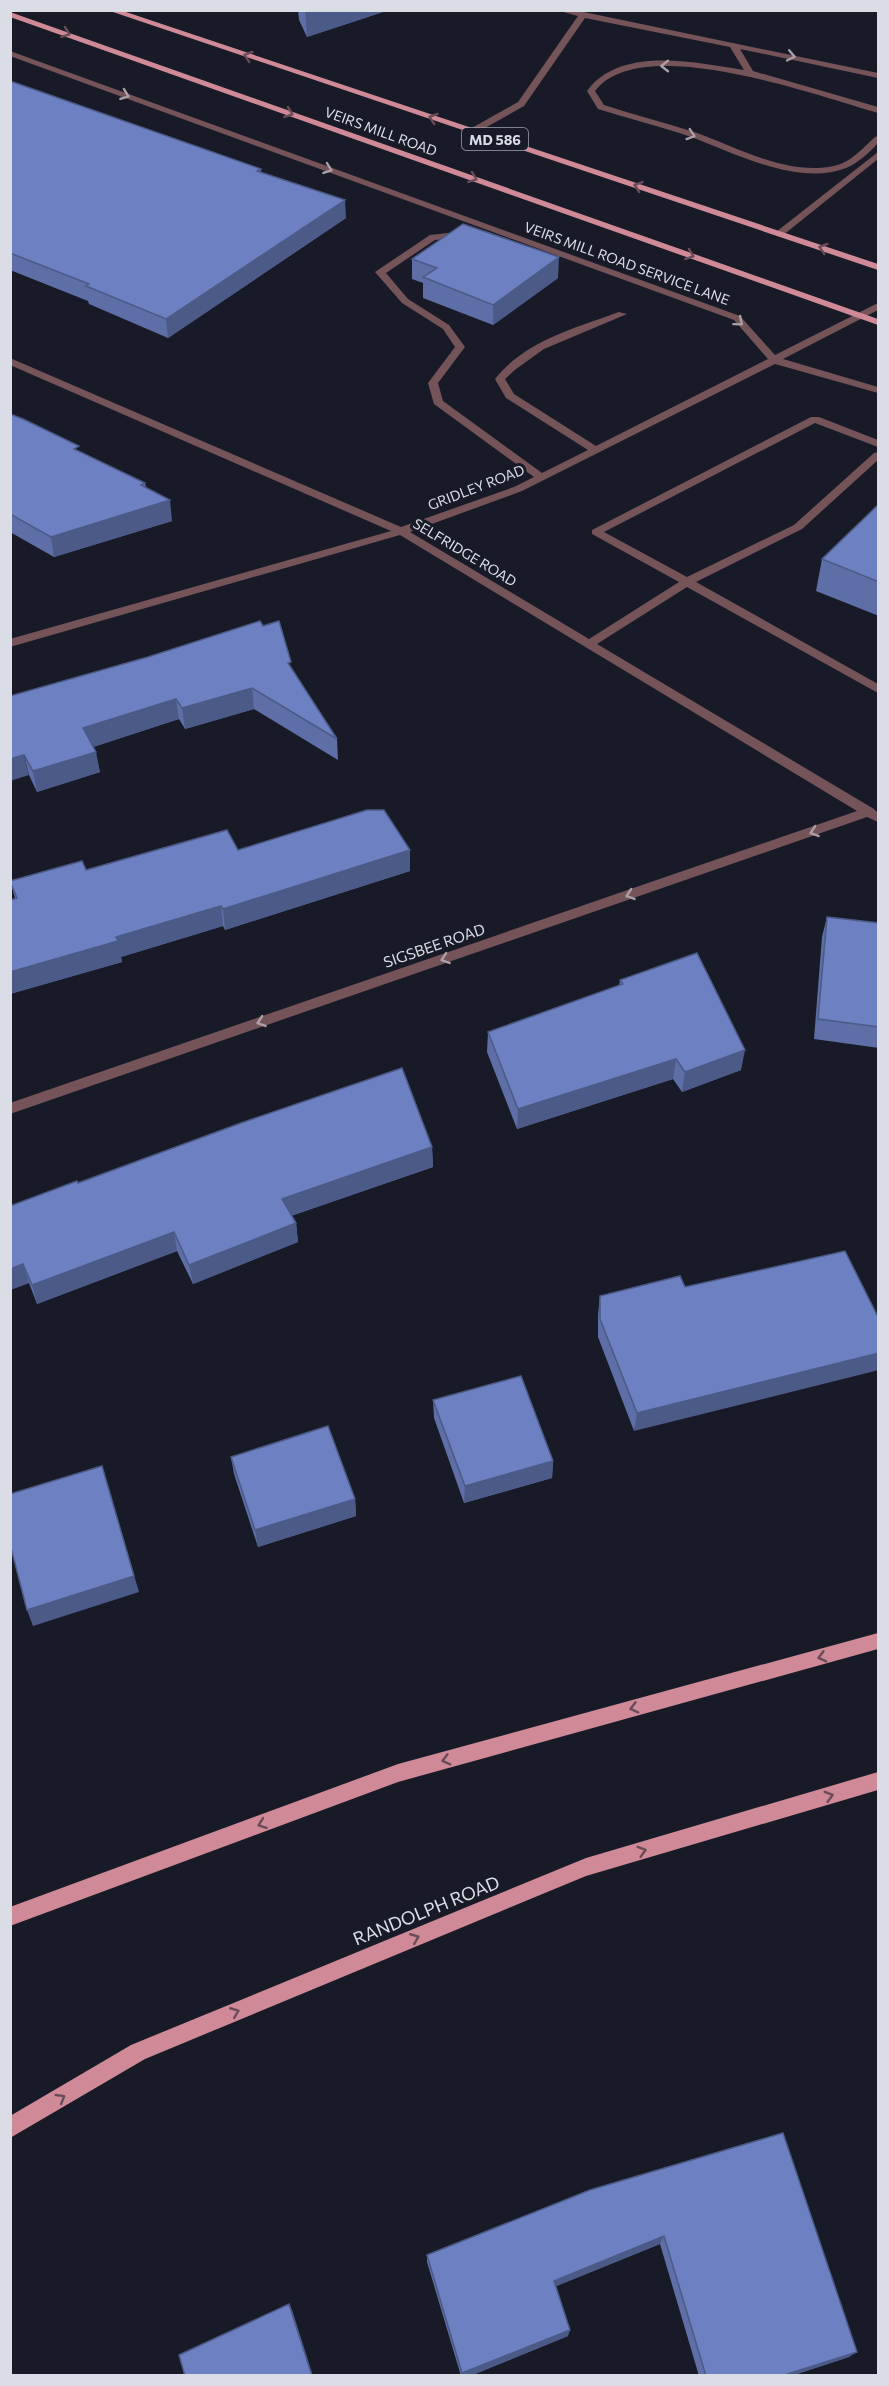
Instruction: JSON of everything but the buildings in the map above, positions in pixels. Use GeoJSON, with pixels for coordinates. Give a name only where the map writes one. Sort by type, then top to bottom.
{"type":"FeatureCollection","features":[{"type":"Feature","properties":{"kind":"main road","name":"VEIRS MILL ROAD"},"geometry":{"type":"LineString","coordinates":[[111,10],[879,267]]}},
{"type":"Feature","properties":{"kind":"main road","name":"VEIRS MILL ROAD"},"geometry":{"type":"LineString","coordinates":[[10,14],[879,322]]}},
{"type":"Feature","properties":{"kind":"main road"},"geometry":{"type":"LineString","coordinates":[[10,1917],[398,1773],[879,1641]]}},
{"type":"Feature","properties":{"kind":"main road","name":"RANDOLPH ROAD"},"geometry":{"type":"LineString","coordinates":[[10,2128],[138,2052],[586,1867],[879,1781]]}},
{"type":"Feature","properties":{"kind":"street"},"geometry":{"type":"LineString","coordinates":[[560,10],[879,75]]}},
{"type":"Feature","properties":{"kind":"street"},"geometry":{"type":"LineString","coordinates":[[473,131],[521,104],[584,15]]}},
{"type":"Feature","properties":{"kind":"street"},"geometry":{"type":"LineString","coordinates":[[733,45],[750,73]]}},
{"type":"Feature","properties":{"kind":"street","name":"VEIRS MILL ROAD SERVICE LANE"},"geometry":{"type":"LineString","coordinates":[[10,53],[737,318],[774,360]]}},
{"type":"Feature","properties":{"kind":"street"},"geometry":{"type":"LineString","coordinates":[[879,110],[750,73],[666,65],[628,67],[603,77],[591,90],[601,107],[765,162],[804,170],[835,169],[855,160],[879,139]]}},
{"type":"Feature","properties":{"kind":"street"},"geometry":{"type":"LineString","coordinates":[[779,234],[879,155]]}},
{"type":"Feature","properties":{"kind":"street"},"geometry":{"type":"LineString","coordinates":[[489,228],[467,234],[433,237],[380,272],[405,301],[446,327],[460,347],[433,383],[438,402],[541,477]]}},
{"type":"Feature","properties":{"kind":"street","name":"GRIDLEY ROAD"},"geometry":{"type":"LineString","coordinates":[[10,643],[401,531],[518,489],[879,306]]}},
{"type":"Feature","properties":{"kind":"street"},"geometry":{"type":"LineString","coordinates":[[858,315],[879,312]]}},
{"type":"Feature","properties":{"kind":"street"},"geometry":{"type":"LineString","coordinates":[[595,450],[510,396],[500,379],[513,363],[532,350],[622,314]]}},
{"type":"Feature","properties":{"kind":"street"},"geometry":{"type":"LineString","coordinates":[[774,360],[879,390]]}},
{"type":"Feature","properties":{"kind":"street","name":"SELFRIDGE ROAD"},"geometry":{"type":"LineString","coordinates":[[10,361],[401,531],[874,815]]}},
{"type":"Feature","properties":{"kind":"street"},"geometry":{"type":"LineString","coordinates":[[879,444],[815,419],[596,532],[879,688]]}},
{"type":"Feature","properties":{"kind":"street"},"geometry":{"type":"LineString","coordinates":[[589,644],[687,582],[798,527],[879,455]]}},
{"type":"Feature","properties":{"kind":"street","name":"SIGSBEE ROAD"},"geometry":{"type":"LineString","coordinates":[[10,1109],[874,815]]}}]}
